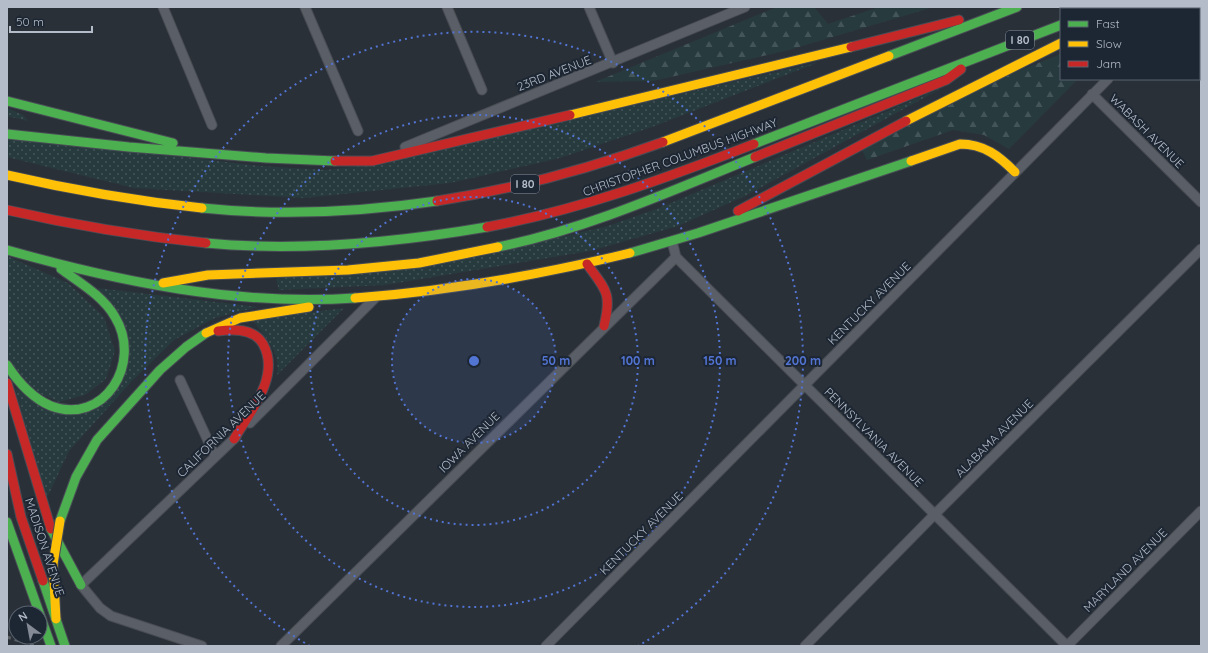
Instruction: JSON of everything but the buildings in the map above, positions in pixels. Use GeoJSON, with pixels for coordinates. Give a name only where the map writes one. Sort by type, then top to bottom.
{"type":"FeatureCollection","features":[{"type":"Feature","properties":{"kind":"main road"},"geometry":{"type":"LineString","coordinates":[[7,134],[65,143],[336,162],[372,161],[730,77],[1008,7]]}},
{"type":"Feature","properties":{"kind":"main road","name":"CHRISTOPHER COLUMBUS HIGHWAY"},"geometry":{"type":"LineString","coordinates":[[7,175],[80,193],[160,205],[239,212],[327,212],[399,206],[478,195],[550,178],[626,155],[1017,7]]}},
{"type":"Feature","properties":{"kind":"main road","name":"CHRISTOPHER COLUMBUS HIGHWAY"},"geometry":{"type":"LineString","coordinates":[[7,210],[107,232],[146,238],[227,245],[344,245],[418,239],[464,232],[579,206],[657,180],[979,55],[1060,25]]}},
{"type":"Feature","properties":{"kind":"main road"},"geometry":{"type":"LineString","coordinates":[[696,234],[944,101],[1006,72],[1060,44]]}},
{"type":"Feature","properties":{"kind":"main road"},"geometry":{"type":"LineString","coordinates":[[150,285],[208,275],[348,270],[420,263],[533,240],[596,220],[946,80],[979,55]]}},
{"type":"Feature","properties":{"kind":"main road"},"geometry":{"type":"LineString","coordinates":[[7,101],[73,119],[219,154]]}},
{"type":"Feature","properties":{"kind":"main road"},"geometry":{"type":"LineString","coordinates":[[7,250],[57,265],[150,285],[246,298],[313,300],[376,297],[460,287],[586,264],[696,234],[960,144],[978,144],[994,152],[1015,172]]}},
{"type":"Feature","properties":{"kind":"main road"},"geometry":{"type":"LineString","coordinates":[[586,264],[604,288],[609,305],[604,326]]}},
{"type":"Feature","properties":{"kind":"main road"},"geometry":{"type":"LineString","coordinates":[[7,366],[30,393],[50,405],[67,410],[76,410],[93,405],[114,388],[119,380],[125,362],[124,342],[114,316],[101,300],[57,265]]}},
{"type":"Feature","properties":{"kind":"main road"},"geometry":{"type":"LineString","coordinates":[[56,619],[53,564],[60,521],[72,482],[90,450],[103,433],[164,365],[189,344],[230,321],[242,317],[301,309],[348,298]]}},
{"type":"Feature","properties":{"kind":"main road"},"geometry":{"type":"LineString","coordinates":[[203,336],[232,329],[243,330],[256,336],[263,344],[269,358],[268,378],[234,439]]}},
{"type":"Feature","properties":{"kind":"main road"},"geometry":{"type":"LineString","coordinates":[[7,383],[48,524],[80,585]]}},
{"type":"Feature","properties":{"kind":"main road","name":"MADISON AVENUE"},"geometry":{"type":"LineString","coordinates":[[7,454],[21,517],[65,646]]}},
{"type":"Feature","properties":{"kind":"main road"},"geometry":{"type":"LineString","coordinates":[[7,522],[51,646]]}},
{"type":"Feature","properties":{"kind":"street"},"geometry":{"type":"LineString","coordinates":[[163,7],[212,125]]}},
{"type":"Feature","properties":{"kind":"street"},"geometry":{"type":"LineString","coordinates":[[305,7],[358,131]]}},
{"type":"Feature","properties":{"kind":"street"},"geometry":{"type":"LineString","coordinates":[[447,7],[482,90]]}},
{"type":"Feature","properties":{"kind":"street"},"geometry":{"type":"LineString","coordinates":[[589,7],[613,63]]}},
{"type":"Feature","properties":{"kind":"street","name":"23RD AVENUE"},"geometry":{"type":"LineString","coordinates":[[372,161],[493,110],[613,63],[732,10],[745,7]]}},
{"type":"Feature","properties":{"kind":"street","name":"KENTUCKY AVENUE"},"geometry":{"type":"LineString","coordinates":[[546,646],[1107,80]]}},
{"type":"Feature","properties":{"kind":"street","name":"WABASH AVENUE"},"geometry":{"type":"LineString","coordinates":[[1092,94],[1201,202]]}},
{"type":"Feature","properties":{"kind":"street"},"geometry":{"type":"LineString","coordinates":[[672,241],[676,257]]}},
{"type":"Feature","properties":{"kind":"street","name":"ALABAMA AVENUE"},"geometry":{"type":"LineString","coordinates":[[805,646],[1201,249]]}},
{"type":"Feature","properties":{"kind":"street","name":"PENNSYLVANIA AVENUE"},"geometry":{"type":"LineString","coordinates":[[676,257],[1067,646]]}},
{"type":"Feature","properties":{"kind":"street","name":"IOWA AVENUE"},"geometry":{"type":"LineString","coordinates":[[281,646],[604,326],[676,257]]}},
{"type":"Feature","properties":{"kind":"street","name":"CALIFORNIA AVENUE"},"geometry":{"type":"LineString","coordinates":[[80,585],[234,439],[376,297]]}},
{"type":"Feature","properties":{"kind":"street"},"geometry":{"type":"LineString","coordinates":[[180,380],[215,456]]}},
{"type":"Feature","properties":{"kind":"street","name":"MARYLAND AVENUE"},"geometry":{"type":"LineString","coordinates":[[1067,646],[1201,511]]}},
{"type":"Feature","properties":{"kind":"street"},"geometry":{"type":"LineString","coordinates":[[80,585],[100,608],[111,616],[202,646]]}},
{"type":"Feature","properties":{"kind":"green space"},"geometry":{"type":"Polygon","coordinates":[[[777,7],[814,7],[828,24],[879,7],[934,7],[789,50],[653,81],[595,82],[777,7]]]}},
{"type":"Feature","properties":{"kind":"green space"},"geometry":{"type":"Polygon","coordinates":[[[1201,7],[1200,60],[1200,8],[1172,8],[1201,7]]]}},
{"type":"Feature","properties":{"kind":"green space"},"geometry":{"type":"Polygon","coordinates":[[[1060,54],[1060,80],[1077,80],[1009,149],[984,135],[953,130],[867,160],[862,150],[1013,73],[1060,54]]]}},
{"type":"Feature","properties":{"kind":"green space"},"geometry":{"type":"Polygon","coordinates":[[[819,62],[652,127],[560,158],[450,183],[304,198],[134,188],[7,157],[7,136],[261,166],[325,170],[385,163],[819,62]]]}},
{"type":"Feature","properties":{"kind":"green space"},"geometry":{"type":"Polygon","coordinates":[[[942,88],[747,195],[678,226],[590,251],[385,285],[279,290],[276,279],[518,247],[608,226],[659,208],[942,88]]]}},
{"type":"Feature","properties":{"kind":"green space"},"geometry":{"type":"Polygon","coordinates":[[[7,108],[23,115],[28,121],[7,116],[7,108]]]}},
{"type":"Feature","properties":{"kind":"green space"},"geometry":{"type":"Polygon","coordinates":[[[7,256],[68,283],[104,317],[115,351],[106,379],[85,395],[59,402],[34,391],[13,367],[7,356],[7,256]]]}},
{"type":"Feature","properties":{"kind":"green space"},"geometry":{"type":"Polygon","coordinates":[[[98,288],[258,307],[215,318],[174,340],[132,381],[69,451],[47,498],[15,388],[63,415],[101,405],[130,353],[98,288]]]}},
{"type":"Feature","properties":{"kind":"green space"},"geometry":{"type":"Polygon","coordinates":[[[344,308],[277,375],[277,359],[271,345],[252,320],[344,308]]]}},
{"type":"Feature","properties":{"kind":"railway"},"geometry":{"type":"LineString","coordinates":[[7,637],[35,646]]}},
{"type":"Feature","properties":{"kind":"traffic: fast"},"geometry":{"type":"LineString","coordinates":[[889,56],[1017,7]]}},
{"type":"Feature","properties":{"kind":"traffic: fast"},"geometry":{"type":"LineString","coordinates":[[754,144],[1060,25]]}},
{"type":"Feature","properties":{"kind":"traffic: fast"},"geometry":{"type":"LineString","coordinates":[[7,101],[173,143]]}},
{"type":"Feature","properties":{"kind":"traffic: fast"},"geometry":{"type":"LineString","coordinates":[[7,134],[129,147],[266,158],[335,161]]}},
{"type":"Feature","properties":{"kind":"traffic: fast"},"geometry":{"type":"LineString","coordinates":[[498,247],[596,220],[660,196],[755,157]]}},
{"type":"Feature","properties":{"kind":"traffic: fast"},"geometry":{"type":"LineString","coordinates":[[630,253],[698,233],[911,161]]}},
{"type":"Feature","properties":{"kind":"traffic: fast"},"geometry":{"type":"LineString","coordinates":[[202,208],[261,212],[320,212],[379,208],[437,201]]}},
{"type":"Feature","properties":{"kind":"traffic: fast"},"geometry":{"type":"LineString","coordinates":[[206,243],[276,247],[312,246],[417,238],[487,227]]}},
{"type":"Feature","properties":{"kind":"traffic: fast"},"geometry":{"type":"LineString","coordinates":[[7,250],[92,272],[179,289],[223,295],[267,298],[311,300],[355,298]]}},
{"type":"Feature","properties":{"kind":"traffic: fast"},"geometry":{"type":"LineString","coordinates":[[7,365],[26,389],[38,399],[51,406],[70,410],[87,407],[102,399],[113,386],[121,371],[124,353],[122,335],[115,317],[98,296],[61,269]]}},
{"type":"Feature","properties":{"kind":"traffic: fast"},"geometry":{"type":"LineString","coordinates":[[60,521],[76,477],[97,440],[160,370],[186,347],[206,333]]}},
{"type":"Feature","properties":{"kind":"traffic: fast"},"geometry":{"type":"LineString","coordinates":[[7,522],[51,646]]}},
{"type":"Feature","properties":{"kind":"traffic: fast"},"geometry":{"type":"LineString","coordinates":[[51,529],[81,585]]}},
{"type":"Feature","properties":{"kind":"traffic: fast"},"geometry":{"type":"LineString","coordinates":[[43,581],[65,646]]}},
{"type":"Feature","properties":{"kind":"traffic: slow"},"geometry":{"type":"LineString","coordinates":[[906,121],[1060,44]]}},
{"type":"Feature","properties":{"kind":"traffic: slow"},"geometry":{"type":"LineString","coordinates":[[570,115],[851,47]]}},
{"type":"Feature","properties":{"kind":"traffic: slow"},"geometry":{"type":"LineString","coordinates":[[663,142],[889,56]]}},
{"type":"Feature","properties":{"kind":"traffic: slow"},"geometry":{"type":"LineString","coordinates":[[911,161],[960,144],[976,146],[990,152],[997,156],[1015,172]]}},
{"type":"Feature","properties":{"kind":"traffic: slow"},"geometry":{"type":"LineString","coordinates":[[7,175],[56,186],[153,202],[202,208]]}},
{"type":"Feature","properties":{"kind":"traffic: slow"},"geometry":{"type":"LineString","coordinates":[[163,283],[208,275],[348,270],[419,263],[498,247]]}},
{"type":"Feature","properties":{"kind":"traffic: slow"},"geometry":{"type":"LineString","coordinates":[[355,298],[425,291],[494,281],[630,253]]}},
{"type":"Feature","properties":{"kind":"traffic: slow"},"geometry":{"type":"LineString","coordinates":[[206,333],[240,318],[309,307]]}},
{"type":"Feature","properties":{"kind":"traffic: slow"},"geometry":{"type":"LineString","coordinates":[[53,564],[60,521]]}},
{"type":"Feature","properties":{"kind":"traffic: slow"},"geometry":{"type":"LineString","coordinates":[[53,564],[56,619]]}},
{"type":"Feature","properties":{"kind":"traffic: jam"},"geometry":{"type":"LineString","coordinates":[[851,47],[959,20]]}},
{"type":"Feature","properties":{"kind":"traffic: jam"},"geometry":{"type":"LineString","coordinates":[[755,157],[946,80],[961,69]]}},
{"type":"Feature","properties":{"kind":"traffic: jam"},"geometry":{"type":"LineString","coordinates":[[335,161],[372,161],[570,115]]}},
{"type":"Feature","properties":{"kind":"traffic: jam"},"geometry":{"type":"LineString","coordinates":[[738,211],[906,121]]}},
{"type":"Feature","properties":{"kind":"traffic: jam"},"geometry":{"type":"LineString","coordinates":[[437,201],[495,191],[552,177],[607,161],[663,142]]}},
{"type":"Feature","properties":{"kind":"traffic: jam"},"geometry":{"type":"LineString","coordinates":[[487,227],[555,212],[622,192],[656,181],[754,144]]}},
{"type":"Feature","properties":{"kind":"traffic: jam"},"geometry":{"type":"LineString","coordinates":[[7,210],[106,230],[206,243]]}},
{"type":"Feature","properties":{"kind":"traffic: jam"},"geometry":{"type":"LineString","coordinates":[[587,264],[606,292],[607,306],[604,326]]}},
{"type":"Feature","properties":{"kind":"traffic: jam"},"geometry":{"type":"LineString","coordinates":[[218,331],[236,330],[249,332],[263,344],[268,356],[266,381],[255,406],[234,439]]}},
{"type":"Feature","properties":{"kind":"traffic: jam"},"geometry":{"type":"LineString","coordinates":[[7,383],[51,529]]}},
{"type":"Feature","properties":{"kind":"traffic: jam"},"geometry":{"type":"LineString","coordinates":[[7,454],[21,517],[43,581]]}}]}
